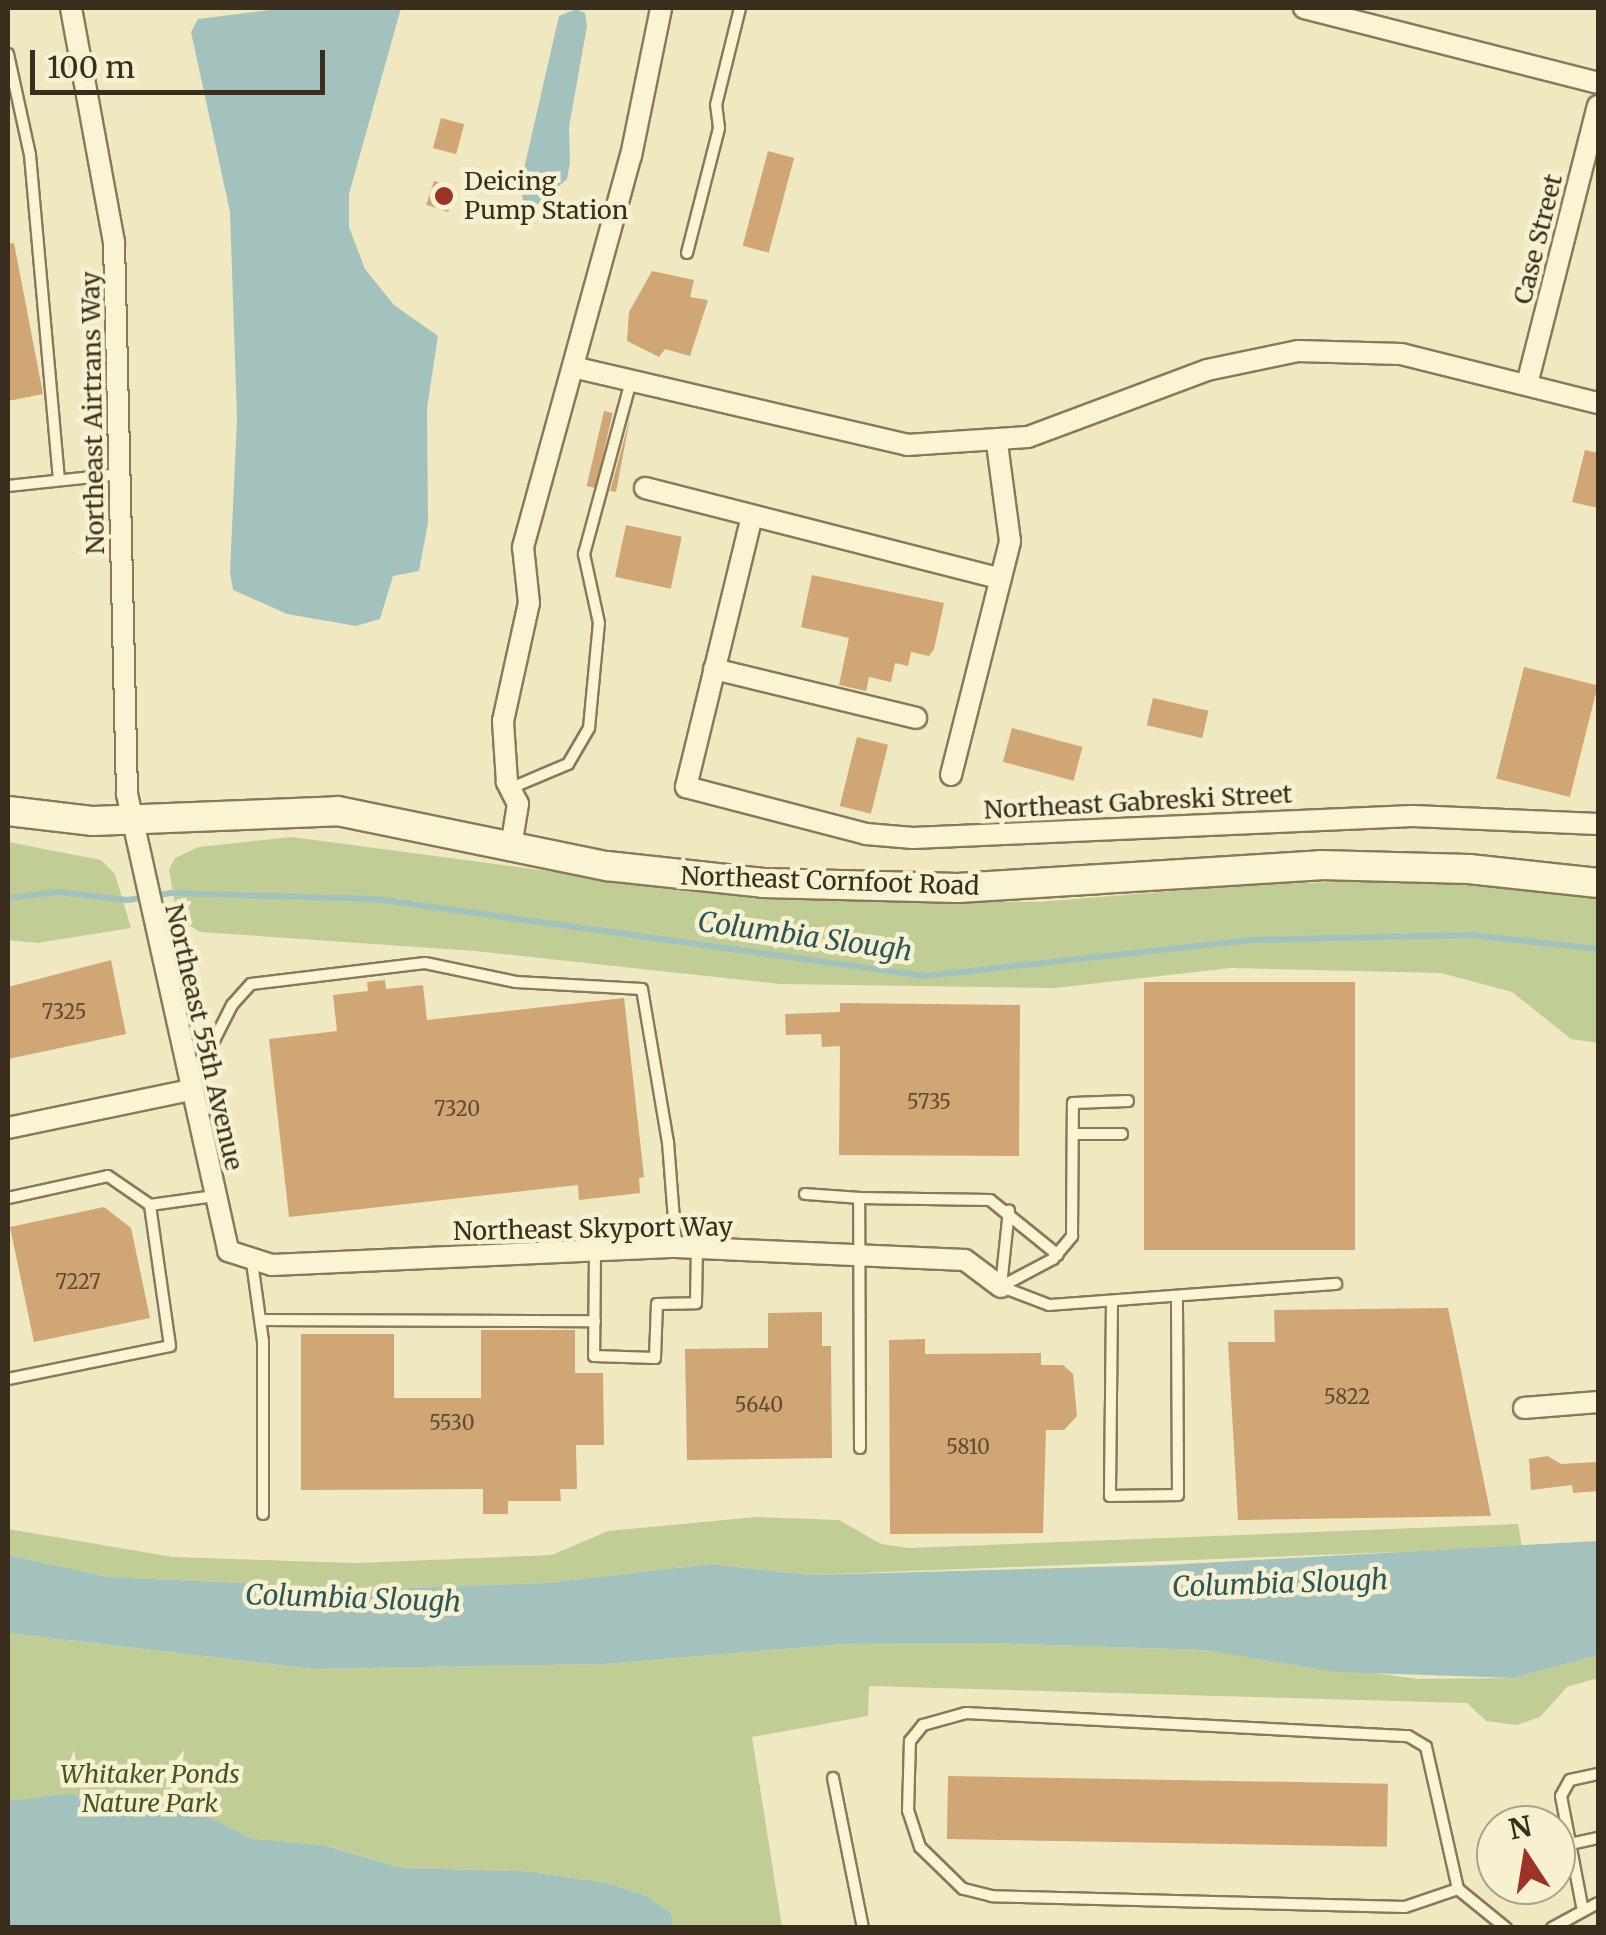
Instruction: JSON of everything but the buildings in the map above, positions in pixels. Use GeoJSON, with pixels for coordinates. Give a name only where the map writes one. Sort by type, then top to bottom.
{"type":"FeatureCollection","features":[{"type":"Feature","properties":{"kind":"street","name":"Northeast Airtrans Way"},"geometry":{"type":"LineString","coordinates":[[71,8],[114,242],[124,766],[131,820]]}},
{"type":"Feature","properties":{"kind":"street"},"geometry":{"type":"LineString","coordinates":[[511,847],[518,804],[510,788],[503,721],[529,603],[523,547],[550,441],[562,426],[642,116],[661,8]]}},
{"type":"Feature","properties":{"kind":"street"},"geometry":{"type":"LineString","coordinates":[[1304,8],[1598,84]]}},
{"type":"Feature","properties":{"kind":"street","name":"Case Street"},"geometry":{"type":"LineString","coordinates":[[1527,384],[1598,106]]}},
{"type":"Feature","properties":{"kind":"street"},"geometry":{"type":"LineString","coordinates":[[577,368],[883,443],[997,443],[1086,419],[1207,370],[1298,350],[1401,354],[1598,403]]}},
{"type":"Feature","properties":{"kind":"street"},"geometry":{"type":"LineString","coordinates":[[951,775],[1001,579],[1010,524],[997,443]]}},
{"type":"Feature","properties":{"kind":"street"},"geometry":{"type":"LineString","coordinates":[[645,488],[1001,579]]}},
{"type":"Feature","properties":{"kind":"street"},"geometry":{"type":"LineString","coordinates":[[752,516],[714,669],[916,718]]}},
{"type":"Feature","properties":{"kind":"street","name":"Northeast Gabreski Street"},"geometry":{"type":"LineString","coordinates":[[714,669],[686,787],[866,834],[913,838],[1413,816],[1598,824]]}},
{"type":"Feature","properties":{"kind":"street","name":"Northeast Cornfoot Road"},"geometry":{"type":"LineString","coordinates":[[8,810],[131,820],[338,812],[655,873],[764,883],[958,888],[1320,866],[1469,869],[1598,883]]}},
{"type":"Feature","properties":{"kind":"street","name":"Northeast 55th Avenue"},"geometry":{"type":"LineString","coordinates":[[131,820],[224,1242],[245,1260]]}},
{"type":"Feature","properties":{"kind":"street"},"geometry":{"type":"LineString","coordinates":[[8,1128],[190,1090]]}},
{"type":"Feature","properties":{"kind":"street","name":"Northeast Skyport Way"},"geometry":{"type":"LineString","coordinates":[[245,1260],[686,1247],[965,1260],[1001,1287]]}},
{"type":"Feature","properties":{"kind":"street"},"geometry":{"type":"LineString","coordinates":[[1524,1408],[1598,1402]]}},
{"type":"Feature","properties":{"kind":"lane"},"geometry":{"type":"LineString","coordinates":[[687,253],[720,128],[716,105],[740,8]]}},
{"type":"Feature","properties":{"kind":"lane"},"geometry":{"type":"LineString","coordinates":[[8,54],[30,154],[59,477]]}},
{"type":"Feature","properties":{"kind":"lane"},"geometry":{"type":"LineString","coordinates":[[510,788],[568,764],[589,728],[599,623],[584,554],[631,381]]}},
{"type":"Feature","properties":{"kind":"lane"},"geometry":{"type":"LineString","coordinates":[[8,486],[59,477],[120,474]]}},
{"type":"Feature","properties":{"kind":"lane"},"geometry":{"type":"LineString","coordinates":[[190,1090],[232,1005],[251,984],[424,963],[516,982],[642,989],[696,1303],[657,1304],[655,1358],[594,1356],[595,1250]]}},
{"type":"Feature","properties":{"kind":"lane"},"geometry":{"type":"LineString","coordinates":[[1001,1287],[1058,1255],[1072,1236],[1073,1103],[1128,1102]]}},
{"type":"Feature","properties":{"kind":"lane"},"geometry":{"type":"LineString","coordinates":[[1074,1134],[1122,1134]]}},
{"type":"Feature","properties":{"kind":"lane"},"geometry":{"type":"LineString","coordinates":[[8,1198],[108,1176],[150,1205],[214,1196]]}},
{"type":"Feature","properties":{"kind":"lane"},"geometry":{"type":"LineString","coordinates":[[805,1194],[990,1200],[1009,1210],[1058,1255]]}},
{"type":"Feature","properties":{"kind":"lane"},"geometry":{"type":"LineString","coordinates":[[859,1198],[860,1448]]}},
{"type":"Feature","properties":{"kind":"lane"},"geometry":{"type":"LineString","coordinates":[[8,1378],[170,1346],[150,1205]]}},
{"type":"Feature","properties":{"kind":"lane"},"geometry":{"type":"LineString","coordinates":[[1001,1287],[1009,1210]]}},
{"type":"Feature","properties":{"kind":"lane"},"geometry":{"type":"LineString","coordinates":[[245,1260],[262,1320],[263,1514]]}},
{"type":"Feature","properties":{"kind":"lane"},"geometry":{"type":"LineString","coordinates":[[1001,1287],[1049,1305],[1336,1284]]}},
{"type":"Feature","properties":{"kind":"lane"},"geometry":{"type":"LineString","coordinates":[[1112,1301],[1110,1496],[1178,1495],[1176,1296]]}},
{"type":"Feature","properties":{"kind":"lane"},"geometry":{"type":"LineString","coordinates":[[262,1320],[595,1320]]}},
{"type":"Feature","properties":{"kind":"lane"},"geometry":{"type":"LineString","coordinates":[[1458,1890],[1404,1907],[992,1896],[963,1889],[920,1848],[913,1832],[910,1741],[922,1725],[966,1713],[1408,1736],[1426,1747],[1458,1890],[1506,1928]]}},
{"type":"Feature","properties":{"kind":"lane"},"geometry":{"type":"LineString","coordinates":[[1567,1805],[1565,1784],[1598,1774]]}},
{"type":"Feature","properties":{"kind":"lane"},"geometry":{"type":"LineString","coordinates":[[833,1778],[863,1928]]}},
{"type":"Feature","properties":{"kind":"lane"},"geometry":{"type":"LineString","coordinates":[[1576,1875],[1582,1906]]}},
{"type":"Feature","properties":{"kind":"lane"},"geometry":{"type":"LineString","coordinates":[[1552,1928],[1582,1906],[1598,1903]]}},
{"type":"Feature","properties":{"kind":"green space"},"geometry":{"type":"Polygon","coordinates":[[[292,837],[757,899],[1038,902],[1260,884],[1428,880],[1589,896],[1598,898],[1598,1043],[1571,1039],[1512,992],[1441,973],[1230,968],[1055,988],[781,984],[475,951],[200,932],[177,917],[169,870],[175,858],[199,847],[292,837]]]}},
{"type":"Feature","properties":{"kind":"green space"},"geometry":{"type":"Polygon","coordinates":[[[8,842],[101,860],[115,874],[131,928],[37,943],[8,940],[8,842]]]}},
{"type":"Feature","properties":{"kind":"green space"},"geometry":{"type":"Polygon","coordinates":[[[756,1517],[839,1520],[881,1544],[909,1548],[1518,1524],[1522,1547],[811,1575],[710,1564],[545,1583],[381,1589],[108,1577],[8,1555],[8,1529],[173,1557],[356,1563],[552,1555],[608,1531],[756,1517]]]}},
{"type":"Feature","properties":{"kind":"green space","name":"Whitaker Ponds Nature Park"},"geometry":{"type":"Polygon","coordinates":[[[8,1633],[313,1669],[604,1664],[842,1644],[986,1643],[1205,1650],[1418,1679],[1514,1678],[1598,1655],[1598,1678],[1567,1687],[1540,1717],[1517,1725],[1486,1721],[1467,1703],[869,1686],[868,1716],[752,1737],[782,1927],[674,1927],[671,1913],[647,1896],[608,1883],[523,1871],[401,1868],[328,1846],[8,1928],[8,1633]]]}},
{"type":"Feature","properties":{"kind":"water"},"geometry":{"type":"Polygon","coordinates":[[[286,8],[401,8],[349,194],[349,227],[365,269],[394,305],[438,336],[427,408],[428,523],[419,571],[393,576],[380,619],[356,626],[287,614],[233,590],[230,572],[237,419],[230,212],[191,32],[198,19],[286,8]]]}},
{"type":"Feature","properties":{"kind":"water"},"geometry":{"type":"Polygon","coordinates":[[[576,9],[585,13],[587,26],[569,127],[567,179],[538,204],[523,200],[520,186],[559,16],[576,9]]]}},
{"type":"Feature","properties":{"kind":"water"},"geometry":{"type":"Polygon","coordinates":[[[1598,1541],[1598,1655],[1514,1678],[1337,1672],[1205,1650],[986,1643],[842,1644],[604,1664],[313,1669],[8,1633],[8,1555],[108,1577],[381,1589],[545,1583],[710,1564],[811,1575],[1166,1565],[1598,1541]]]}},
{"type":"Feature","properties":{"kind":"water"},"geometry":{"type":"Polygon","coordinates":[[[66,1794],[199,1812],[252,1839],[327,1846],[401,1868],[524,1871],[608,1883],[647,1896],[671,1913],[674,1927],[8,1927],[8,1801],[66,1794]]]}},
{"type":"Feature","properties":{"kind":"waterway","name":"Columbia Slough"},"geometry":{"type":"LineString","coordinates":[[8,898],[58,892],[128,900],[171,893],[375,899],[926,976],[1252,940],[1470,935],[1598,949]]}},
{"type":"Feature","properties":{"kind":"place","name":"Deicing Pump Station"},"geometry":{"type":"Point","coordinates":[444,196]}}]}
